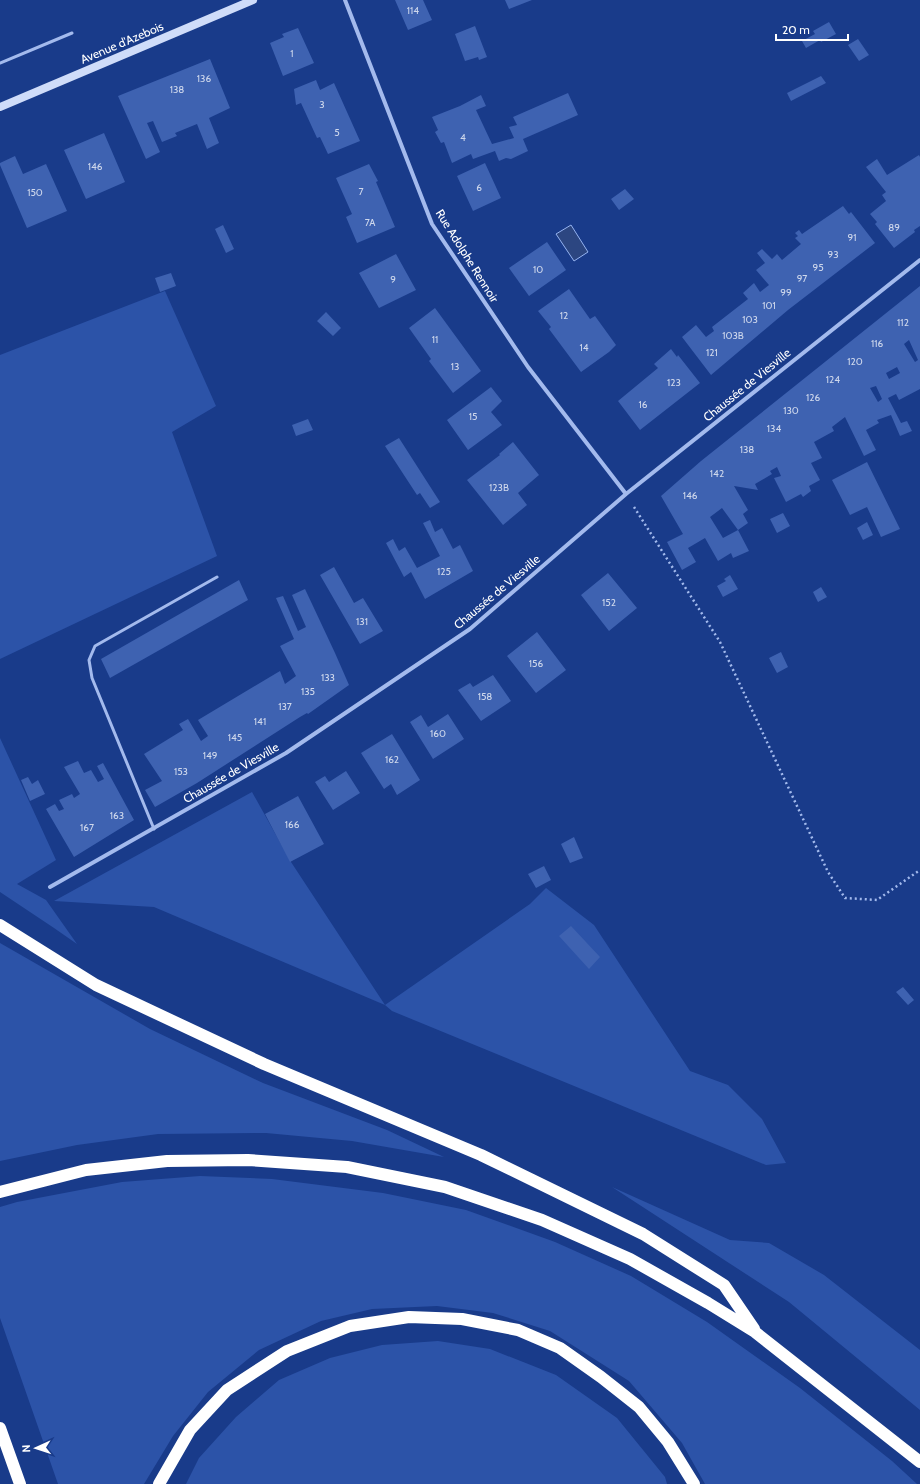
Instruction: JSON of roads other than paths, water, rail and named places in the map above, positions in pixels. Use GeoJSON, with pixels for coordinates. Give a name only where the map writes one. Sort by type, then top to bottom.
{"type":"FeatureCollection","features":[{"type":"Feature","properties":{"kind":"highway"},"geometry":{"type":"LineString","coordinates":[[0,925],[103,988],[264,1064],[481,1155],[643,1234],[724,1285],[756,1332]]}},
{"type":"Feature","properties":{"kind":"highway"},"geometry":{"type":"LineString","coordinates":[[0,1192],[86,1170],[167,1161],[248,1160],[348,1167],[445,1187],[542,1220],[630,1259],[756,1332],[920,1462]]}},
{"type":"Feature","properties":{"kind":"highway"},"geometry":{"type":"LineString","coordinates":[[159,1484],[190,1430],[227,1390],[287,1350],[350,1326],[409,1317],[462,1319],[518,1330],[560,1348],[601,1376],[639,1407],[668,1442],[694,1484]]}},
{"type":"Feature","properties":{"kind":"highway"},"geometry":{"type":"LineString","coordinates":[[0,1428],[20,1484]]}},
{"type":"Feature","properties":{"kind":"street","name":"Avenue d'Azebois"},"geometry":{"type":"LineString","coordinates":[[1,104],[254,0]]}},
{"type":"Feature","properties":{"kind":"street","name":"Rue Adolphe Rennoir"},"geometry":{"type":"LineString","coordinates":[[345,0],[432,224],[528,367],[626,494]]}},
{"type":"Feature","properties":{"kind":"street","name":"Chaussée de Viesville"},"geometry":{"type":"LineString","coordinates":[[50,888],[286,754],[470,629],[626,494],[920,260]]}},
{"type":"Feature","properties":{"kind":"lane"},"geometry":{"type":"LineString","coordinates":[[0,63],[72,33]]}},
{"type":"Feature","properties":{"kind":"lane"},"geometry":{"type":"LineString","coordinates":[[154,829],[92,678],[89,660],[94,646],[217,577]]}}]}
